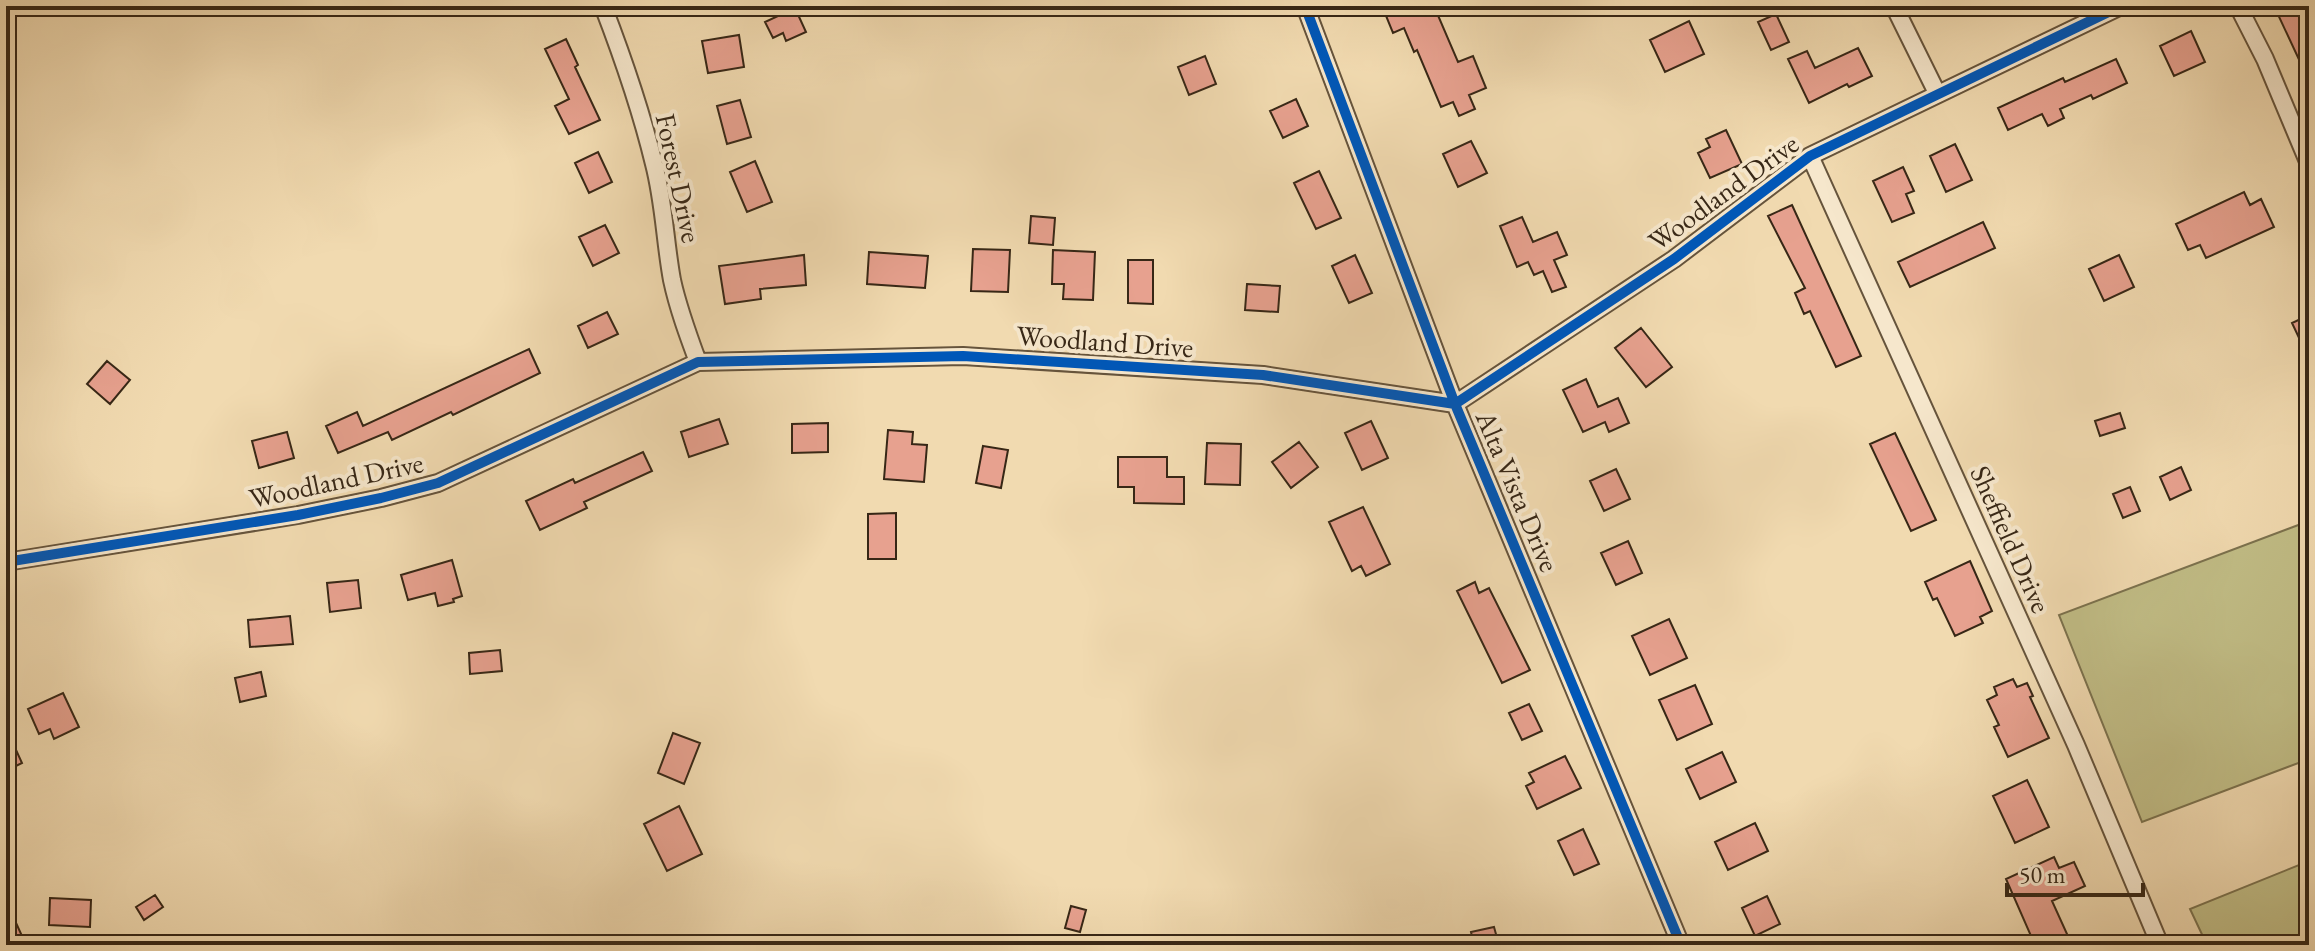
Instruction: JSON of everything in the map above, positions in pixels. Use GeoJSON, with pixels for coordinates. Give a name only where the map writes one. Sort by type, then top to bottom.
{"type":"FeatureCollection","features":[{"type":"Feature","properties":{"kind":"street","name":"Forest Drive"},"geometry":{"type":"LineString","coordinates":[[603,6],[630,78],[655,166],[672,279],[680,313],[698,362]]}},
{"type":"Feature","properties":{"kind":"street","name":"Alta Vista Drive"},"geometry":{"type":"LineString","coordinates":[[1305,6],[1455,404],[1681,945]]}},
{"type":"Feature","properties":{"kind":"street"},"geometry":{"type":"LineString","coordinates":[[1894,6],[1937,93]]}},
{"type":"Feature","properties":{"kind":"street","name":"Woodland Drive"},"geometry":{"type":"LineString","coordinates":[[6,562],[298,515],[438,483],[698,362],[963,356],[1263,375],[1455,404],[1674,259],[1810,156],[2097,11],[2121,6]]}},
{"type":"Feature","properties":{"kind":"street"},"geometry":{"type":"LineString","coordinates":[[2238,6],[2265,59],[2309,164]]}},
{"type":"Feature","properties":{"kind":"street","name":"Sheffield Drive"},"geometry":{"type":"LineString","coordinates":[[1810,156],[2076,745],[2160,945]]}},
{"type":"Feature","properties":{"kind":"shaded area"},"geometry":{"type":"Polygon","coordinates":[[[2309,521],[2309,759],[2142,822],[2059,615],[2309,521]]]}},
{"type":"Feature","properties":{"kind":"shaded area"},"geometry":{"type":"Polygon","coordinates":[[[2309,861],[2309,945],[2207,945],[2190,909],[2309,861]]]}},
{"type":"Feature","properties":{"kind":"building"},"geometry":{"type":"Polygon","coordinates":[[[1382,6],[1434,6],[1458,62],[1473,56],[1486,88],[1469,95],[1475,109],[1459,116],[1453,102],[1441,107],[1417,50],[1414,52],[1404,28],[1393,33],[1382,6]]]}},
{"type":"Feature","properties":{"kind":"building"},"geometry":{"type":"Polygon","coordinates":[[[2274,6],[2309,6],[2309,81],[2274,6]]]}},
{"type":"Feature","properties":{"kind":"building"},"geometry":{"type":"Polygon","coordinates":[[[795,8],[806,32],[786,41],[783,33],[773,38],[765,22],[795,8]]]}},
{"type":"Feature","properties":{"kind":"building"},"geometry":{"type":"Polygon","coordinates":[[[1776,14],[1789,42],[1771,50],[1758,22],[1776,14]]]}},
{"type":"Feature","properties":{"kind":"building"},"geometry":{"type":"Polygon","coordinates":[[[1689,21],[1704,54],[1665,72],[1650,40],[1689,21]]]}},
{"type":"Feature","properties":{"kind":"building"},"geometry":{"type":"Polygon","coordinates":[[[2191,31],[2205,62],[2174,76],[2160,46],[2191,31]]]}},
{"type":"Feature","properties":{"kind":"building"},"geometry":{"type":"Polygon","coordinates":[[[739,35],[744,67],[708,73],[702,41],[739,35]]]}},
{"type":"Feature","properties":{"kind":"building"},"geometry":{"type":"Polygon","coordinates":[[[566,39],[578,65],[575,67],[600,120],[569,134],[555,106],[569,99],[545,49],[566,39]]]}},
{"type":"Feature","properties":{"kind":"building"},"geometry":{"type":"Polygon","coordinates":[[[1858,48],[1872,76],[1849,87],[1847,84],[1809,103],[1788,59],[1807,51],[1815,68],[1858,48]]]}},
{"type":"Feature","properties":{"kind":"building"},"geometry":{"type":"Polygon","coordinates":[[[1205,56],[1216,84],[1189,95],[1178,67],[1205,56]]]}},
{"type":"Feature","properties":{"kind":"building"},"geometry":{"type":"Polygon","coordinates":[[[2116,59],[2127,83],[2093,99],[2091,95],[2060,109],[2064,118],[2048,126],[2042,114],[2008,130],[1998,108],[2063,78],[2065,82],[2116,59]]]}},
{"type":"Feature","properties":{"kind":"building"},"geometry":{"type":"Polygon","coordinates":[[[1296,99],[1308,126],[1283,138],[1270,111],[1296,99]]]}},
{"type":"Feature","properties":{"kind":"building"},"geometry":{"type":"Polygon","coordinates":[[[740,100],[751,137],[727,144],[717,106],[740,100]]]}},
{"type":"Feature","properties":{"kind":"building"},"geometry":{"type":"Polygon","coordinates":[[[1726,130],[1742,164],[1710,178],[1698,153],[1710,147],[1706,139],[1726,130]]]}},
{"type":"Feature","properties":{"kind":"building"},"geometry":{"type":"Polygon","coordinates":[[[1471,141],[1487,173],[1458,187],[1443,154],[1471,141]]]}},
{"type":"Feature","properties":{"kind":"building"},"geometry":{"type":"Polygon","coordinates":[[[1955,144],[1972,180],[1946,192],[1930,156],[1955,144]]]}},
{"type":"Feature","properties":{"kind":"building"},"geometry":{"type":"Polygon","coordinates":[[[598,152],[612,182],[589,193],[575,163],[598,152]]]}},
{"type":"Feature","properties":{"kind":"building"},"geometry":{"type":"Polygon","coordinates":[[[755,161],[772,202],[747,212],[730,172],[755,161]]]}},
{"type":"Feature","properties":{"kind":"building"},"geometry":{"type":"Polygon","coordinates":[[[1903,167],[1914,191],[1906,194],[1914,213],[1892,222],[1873,181],[1903,167]]]}},
{"type":"Feature","properties":{"kind":"building"},"geometry":{"type":"Polygon","coordinates":[[[1319,171],[1341,218],[1316,229],[1294,183],[1319,171]]]}},
{"type":"Feature","properties":{"kind":"building"},"geometry":{"type":"Polygon","coordinates":[[[2244,192],[2250,205],[2261,199],[2274,227],[2206,258],[2200,245],[2188,250],[2176,224],[2244,192]]]}},
{"type":"Feature","properties":{"kind":"building"},"geometry":{"type":"Polygon","coordinates":[[[1792,205],[1861,356],[1836,367],[1810,311],[1804,314],[1795,293],[1805,288],[1768,216],[1792,205]]]}},
{"type":"Feature","properties":{"kind":"building"},"geometry":{"type":"Polygon","coordinates":[[[1031,216],[1055,218],[1053,245],[1029,243],[1031,216]]]}},
{"type":"Feature","properties":{"kind":"building"},"geometry":{"type":"Polygon","coordinates":[[[1522,217],[1533,242],[1557,232],[1567,255],[1554,260],[1566,287],[1552,292],[1543,271],[1534,275],[1528,262],[1517,267],[1500,226],[1522,217]]]}},
{"type":"Feature","properties":{"kind":"building"},"geometry":{"type":"Polygon","coordinates":[[[1983,222],[1995,248],[1910,287],[1898,262],[1983,222]]]}},
{"type":"Feature","properties":{"kind":"building"},"geometry":{"type":"Polygon","coordinates":[[[605,225],[619,253],[593,266],[579,237],[605,225]]]}},
{"type":"Feature","properties":{"kind":"building"},"geometry":{"type":"Polygon","coordinates":[[[973,249],[1010,250],[1008,292],[971,291],[973,249]]]}},
{"type":"Feature","properties":{"kind":"building"},"geometry":{"type":"Polygon","coordinates":[[[1053,250],[1095,252],[1093,300],[1063,299],[1064,284],[1052,284],[1053,250]]]}},
{"type":"Feature","properties":{"kind":"building"},"geometry":{"type":"Polygon","coordinates":[[[869,252],[928,256],[925,288],[867,284],[869,252]]]}},
{"type":"Feature","properties":{"kind":"building"},"geometry":{"type":"Polygon","coordinates":[[[804,255],[806,285],[760,289],[761,299],[725,304],[719,266],[804,255]]]}},
{"type":"Feature","properties":{"kind":"building"},"geometry":{"type":"Polygon","coordinates":[[[1355,255],[1372,293],[1349,303],[1332,266],[1355,255]]]}},
{"type":"Feature","properties":{"kind":"building"},"geometry":{"type":"Polygon","coordinates":[[[2119,255],[2134,287],[2104,301],[2089,269],[2119,255]]]}},
{"type":"Feature","properties":{"kind":"building"},"geometry":{"type":"Polygon","coordinates":[[[1128,260],[1153,260],[1153,304],[1128,303],[1128,260]]]}},
{"type":"Feature","properties":{"kind":"building"},"geometry":{"type":"Polygon","coordinates":[[[1247,284],[1280,286],[1278,312],[1245,310],[1247,284]]]}},
{"type":"Feature","properties":{"kind":"building"},"geometry":{"type":"Polygon","coordinates":[[[607,312],[618,334],[588,348],[578,326],[607,312]]]}},
{"type":"Feature","properties":{"kind":"building"},"geometry":{"type":"Polygon","coordinates":[[[2309,315],[2309,359],[2292,323],[2309,315]]]}},
{"type":"Feature","properties":{"kind":"building"},"geometry":{"type":"Polygon","coordinates":[[[1641,328],[1672,367],[1646,387],[1615,348],[1641,328]]]}},
{"type":"Feature","properties":{"kind":"building"},"geometry":{"type":"Polygon","coordinates":[[[529,349],[540,373],[392,440],[388,432],[338,453],[326,426],[357,412],[363,426],[529,349]]]}},
{"type":"Feature","properties":{"kind":"building"},"geometry":{"type":"Polygon","coordinates":[[[107,361],[130,380],[110,404],[87,384],[107,361]]]}},
{"type":"Feature","properties":{"kind":"building"},"geometry":{"type":"Polygon","coordinates":[[[1586,379],[1598,407],[1618,398],[1629,423],[1609,432],[1605,422],[1583,432],[1563,390],[1586,379]]]}},
{"type":"Feature","properties":{"kind":"building"},"geometry":{"type":"Polygon","coordinates":[[[2120,413],[2125,428],[2100,436],[2095,421],[2120,413]]]}},
{"type":"Feature","properties":{"kind":"building"},"geometry":{"type":"Polygon","coordinates":[[[719,419],[728,444],[689,457],[681,432],[719,419]]]}},
{"type":"Feature","properties":{"kind":"building"},"geometry":{"type":"Polygon","coordinates":[[[1371,421],[1388,458],[1362,470],[1345,433],[1371,421]]]}},
{"type":"Feature","properties":{"kind":"building"},"geometry":{"type":"Polygon","coordinates":[[[828,423],[828,452],[792,453],[792,424],[828,423]]]}},
{"type":"Feature","properties":{"kind":"building"},"geometry":{"type":"Polygon","coordinates":[[[888,430],[913,432],[912,444],[927,445],[924,482],[884,479],[888,430]]]}},
{"type":"Feature","properties":{"kind":"building"},"geometry":{"type":"Polygon","coordinates":[[[287,432],[294,458],[259,468],[252,441],[287,432]]]}},
{"type":"Feature","properties":{"kind":"building"},"geometry":{"type":"Polygon","coordinates":[[[1895,433],[1936,520],[1911,531],[1870,444],[1895,433]]]}},
{"type":"Feature","properties":{"kind":"building"},"geometry":{"type":"Polygon","coordinates":[[[1299,442],[1318,467],[1291,488],[1272,462],[1299,442]]]}},
{"type":"Feature","properties":{"kind":"building"},"geometry":{"type":"Polygon","coordinates":[[[1207,443],[1241,444],[1240,485],[1205,484],[1207,443]]]}},
{"type":"Feature","properties":{"kind":"building"},"geometry":{"type":"Polygon","coordinates":[[[983,446],[1008,450],[1001,488],[976,483],[983,446]]]}},
{"type":"Feature","properties":{"kind":"building"},"geometry":{"type":"Polygon","coordinates":[[[643,452],[652,471],[584,502],[587,508],[540,530],[526,501],[643,452]]]}},
{"type":"Feature","properties":{"kind":"building"},"geometry":{"type":"Polygon","coordinates":[[[1118,457],[1167,457],[1167,477],[1184,477],[1184,504],[1134,503],[1134,487],[1118,487],[1118,457]]]}},
{"type":"Feature","properties":{"kind":"building"},"geometry":{"type":"Polygon","coordinates":[[[2181,467],[2191,490],[2170,500],[2160,477],[2181,467]]]}},
{"type":"Feature","properties":{"kind":"building"},"geometry":{"type":"Polygon","coordinates":[[[1616,469],[1630,499],[1604,511],[1590,481],[1616,469]]]}},
{"type":"Feature","properties":{"kind":"building"},"geometry":{"type":"Polygon","coordinates":[[[2130,487],[2140,511],[2123,518],[2113,494],[2130,487]]]}},
{"type":"Feature","properties":{"kind":"building"},"geometry":{"type":"Polygon","coordinates":[[[1363,507],[1390,564],[1366,576],[1361,566],[1352,571],[1329,522],[1363,507]]]}},
{"type":"Feature","properties":{"kind":"building"},"geometry":{"type":"Polygon","coordinates":[[[896,513],[896,559],[868,559],[868,514],[896,513]]]}},
{"type":"Feature","properties":{"kind":"building"},"geometry":{"type":"Polygon","coordinates":[[[1628,541],[1642,573],[1616,585],[1601,553],[1628,541]]]}},
{"type":"Feature","properties":{"kind":"building"},"geometry":{"type":"Polygon","coordinates":[[[452,560],[462,596],[453,599],[454,602],[438,606],[435,593],[408,600],[401,575],[452,560]]]}},
{"type":"Feature","properties":{"kind":"building"},"geometry":{"type":"Polygon","coordinates":[[[1970,561],[1992,611],[1980,617],[1983,623],[1955,636],[1937,598],[1933,600],[1925,582],[1970,561]]]}},
{"type":"Feature","properties":{"kind":"building"},"geometry":{"type":"Polygon","coordinates":[[[358,580],[361,608],[330,612],[327,583],[358,580]]]}},
{"type":"Feature","properties":{"kind":"building"},"geometry":{"type":"Polygon","coordinates":[[[1475,582],[1479,593],[1489,588],[1530,670],[1502,683],[1457,591],[1475,582]]]}},
{"type":"Feature","properties":{"kind":"building"},"geometry":{"type":"Polygon","coordinates":[[[290,616],[293,644],[250,647],[248,620],[290,616]]]}},
{"type":"Feature","properties":{"kind":"building"},"geometry":{"type":"Polygon","coordinates":[[[1669,619],[1687,658],[1650,675],[1632,636],[1669,619]]]}},
{"type":"Feature","properties":{"kind":"building"},"geometry":{"type":"Polygon","coordinates":[[[500,650],[502,671],[470,674],[469,653],[500,650]]]}},
{"type":"Feature","properties":{"kind":"building"},"geometry":{"type":"Polygon","coordinates":[[[261,672],[266,696],[240,702],[235,678],[261,672]]]}},
{"type":"Feature","properties":{"kind":"building"},"geometry":{"type":"Polygon","coordinates":[[[2013,679],[2017,687],[2027,683],[2033,696],[2030,697],[2049,738],[2008,757],[1994,727],[1999,725],[1987,700],[1997,695],[1994,687],[2013,679]]]}},
{"type":"Feature","properties":{"kind":"building"},"geometry":{"type":"Polygon","coordinates":[[[1695,685],[1712,724],[1677,740],[1659,700],[1695,685]]]}},
{"type":"Feature","properties":{"kind":"building"},"geometry":{"type":"Polygon","coordinates":[[[63,693],[79,727],[54,739],[50,729],[39,734],[28,709],[63,693]]]}},
{"type":"Feature","properties":{"kind":"building"},"geometry":{"type":"Polygon","coordinates":[[[1529,704],[1542,731],[1522,740],[1509,713],[1529,704]]]}},
{"type":"Feature","properties":{"kind":"building"},"geometry":{"type":"Polygon","coordinates":[[[6,728],[22,763],[6,771],[6,728]]]}},
{"type":"Feature","properties":{"kind":"building"},"geometry":{"type":"Polygon","coordinates":[[[673,733],[700,743],[684,784],[658,773],[673,733]]]}},
{"type":"Feature","properties":{"kind":"building"},"geometry":{"type":"Polygon","coordinates":[[[1722,752],[1736,782],[1700,799],[1686,769],[1722,752]]]}},
{"type":"Feature","properties":{"kind":"building"},"geometry":{"type":"Polygon","coordinates":[[[1565,756],[1581,788],[1537,809],[1526,786],[1534,782],[1529,773],[1565,756]]]}},
{"type":"Feature","properties":{"kind":"building"},"geometry":{"type":"Polygon","coordinates":[[[2027,780],[2049,827],[2015,843],[1993,796],[2027,780]]]}},
{"type":"Feature","properties":{"kind":"building"},"geometry":{"type":"Polygon","coordinates":[[[679,806],[702,854],[667,871],[644,824],[679,806]]]}},
{"type":"Feature","properties":{"kind":"building"},"geometry":{"type":"Polygon","coordinates":[[[1755,823],[1768,851],[1728,870],[1715,842],[1755,823]]]}},
{"type":"Feature","properties":{"kind":"building"},"geometry":{"type":"Polygon","coordinates":[[[1583,829],[1599,864],[1574,875],[1558,841],[1583,829]]]}},
{"type":"Feature","properties":{"kind":"building"},"geometry":{"type":"Polygon","coordinates":[[[2054,857],[2059,868],[2074,862],[2085,886],[2052,901],[2072,945],[2035,945],[2006,879],[2054,857]]]}},
{"type":"Feature","properties":{"kind":"building"},"geometry":{"type":"Polygon","coordinates":[[[155,895],[163,907],[144,920],[136,907],[155,895]]]}},
{"type":"Feature","properties":{"kind":"building"},"geometry":{"type":"Polygon","coordinates":[[[1767,896],[1780,924],[1755,936],[1742,908],[1767,896]]]}},
{"type":"Feature","properties":{"kind":"building"},"geometry":{"type":"Polygon","coordinates":[[[50,898],[91,900],[90,927],[49,925],[50,898]]]}},
{"type":"Feature","properties":{"kind":"building"},"geometry":{"type":"Polygon","coordinates":[[[6,901],[22,936],[6,943],[6,901]]]}},
{"type":"Feature","properties":{"kind":"building"},"geometry":{"type":"Polygon","coordinates":[[[1071,906],[1086,910],[1080,932],[1065,928],[1071,906]]]}},
{"type":"Feature","properties":{"kind":"building"},"geometry":{"type":"Polygon","coordinates":[[[1494,927],[1499,945],[1474,945],[1471,932],[1494,927]]]}},
{"type":"Feature","properties":{"kind":"cycle path"},"geometry":{"type":"LineString","coordinates":[[1305,6],[1455,404],[1681,945]]}},
{"type":"Feature","properties":{"kind":"cycle path"},"geometry":{"type":"LineString","coordinates":[[6,562],[298,515],[438,483],[698,362],[963,356],[1263,375],[1455,404],[1674,259],[1810,156],[2121,6]]}}]}
